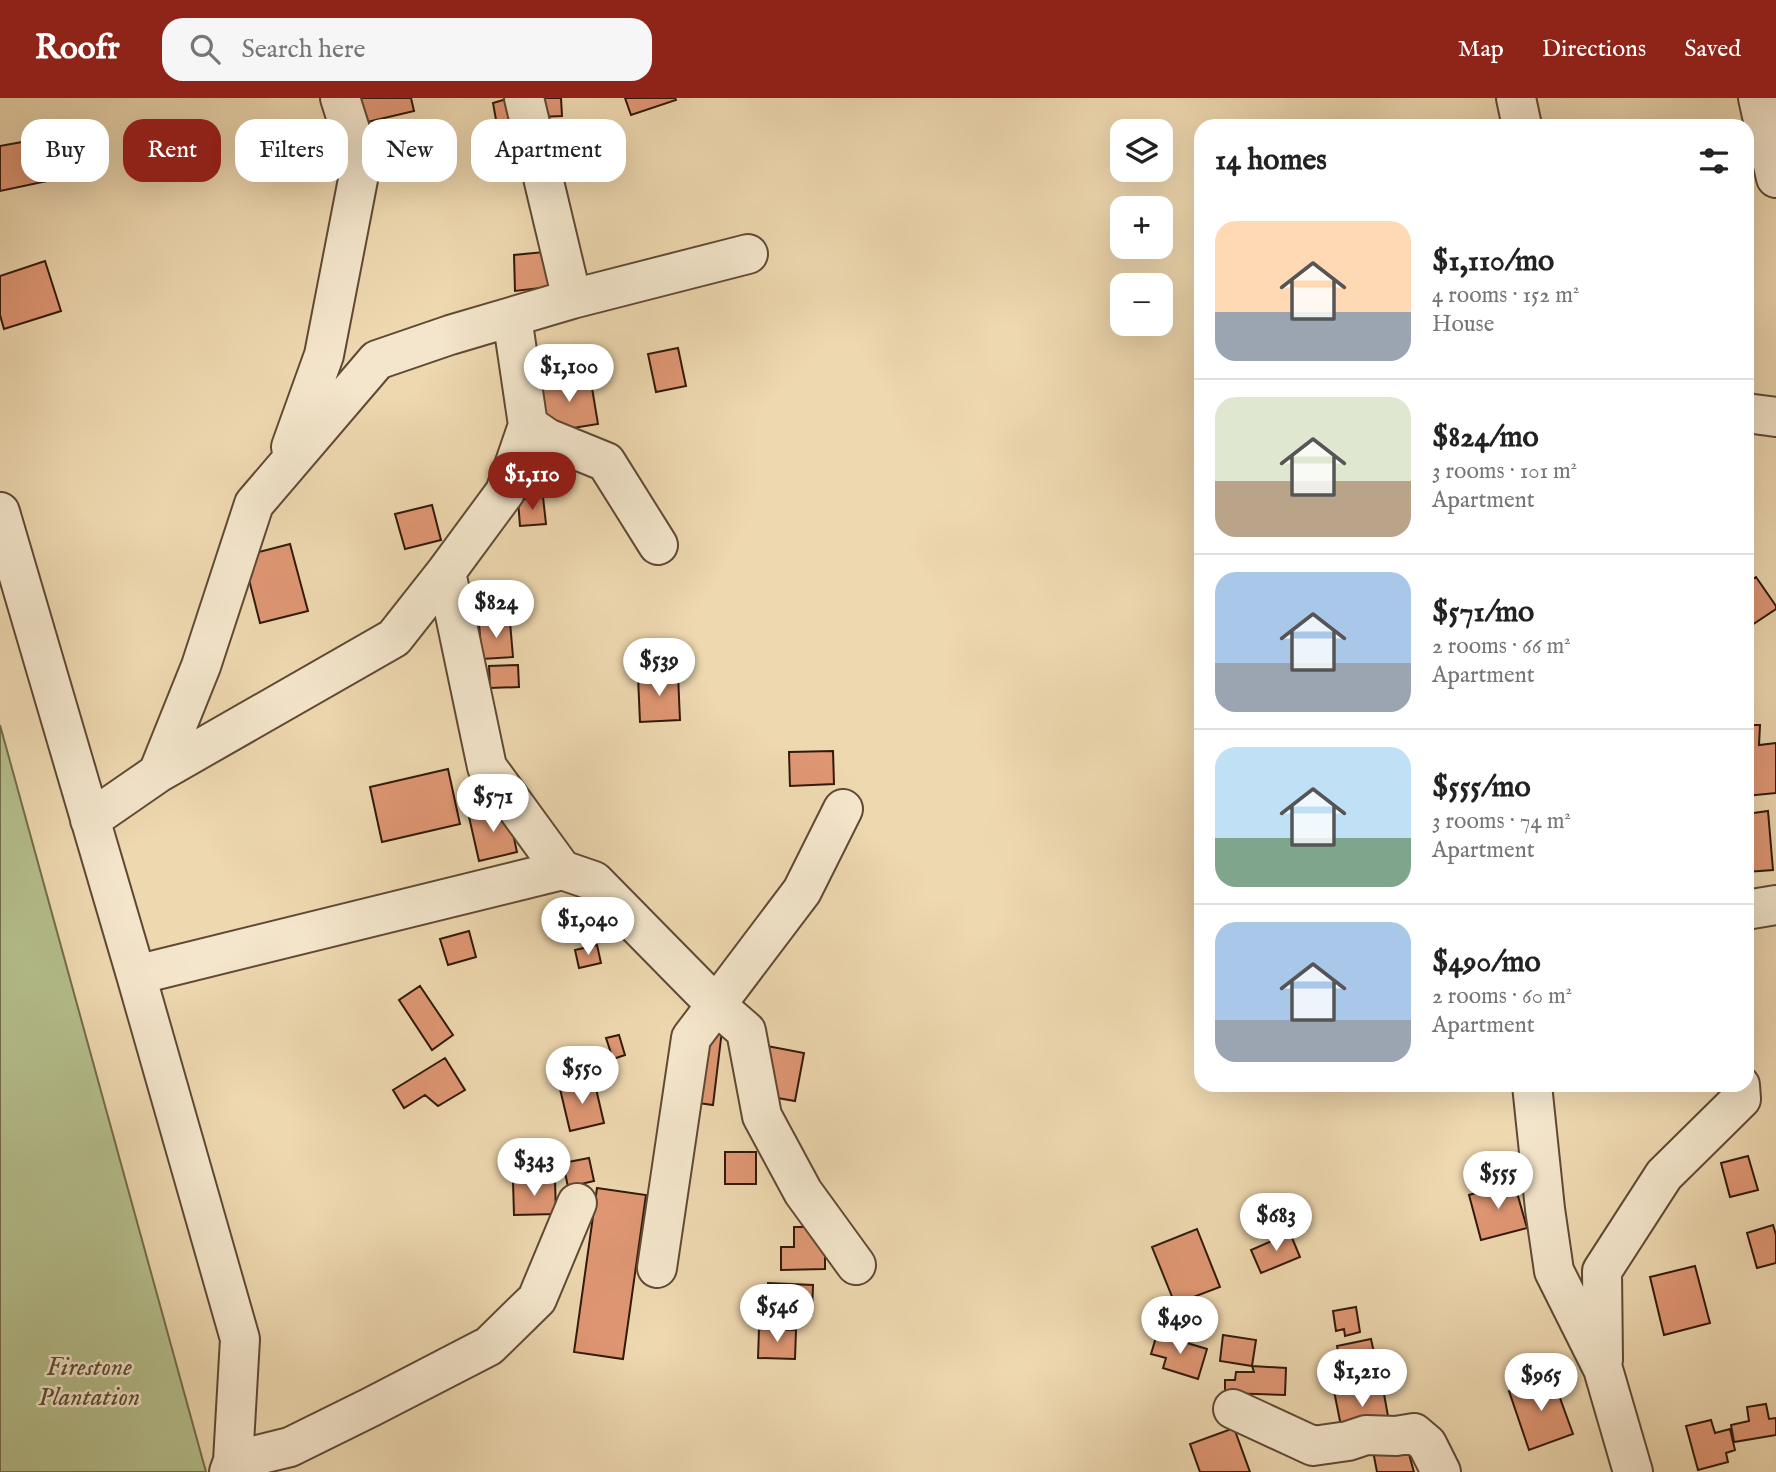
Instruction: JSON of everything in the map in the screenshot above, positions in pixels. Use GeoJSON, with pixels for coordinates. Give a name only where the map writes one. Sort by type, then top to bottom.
{"type":"FeatureCollection","features":[{"type":"Feature","properties":{"kind":"street"},"geometry":{"type":"LineString","coordinates":[[281,471],[324,355],[361,164],[340,98]]}},
{"type":"Feature","properties":{"kind":"street"},"geometry":{"type":"LineString","coordinates":[[524,98],[572,299]]}},
{"type":"Feature","properties":{"kind":"street"},"geometry":{"type":"LineString","coordinates":[[1516,98],[1520,119]]}},
{"type":"Feature","properties":{"kind":"street"},"geometry":{"type":"LineString","coordinates":[[1758,98],[1776,178]]}},
{"type":"Feature","properties":{"kind":"street"},"geometry":{"type":"LineString","coordinates":[[158,773],[201,666],[254,504],[377,360],[572,299],[748,254]]}},
{"type":"Feature","properties":{"kind":"street"},"geometry":{"type":"LineString","coordinates":[[90,820],[158,773],[394,638],[505,492],[528,425],[512,317]]}},
{"type":"Feature","properties":{"kind":"street"},"geometry":{"type":"LineString","coordinates":[[1754,413],[1776,417]]}},
{"type":"Feature","properties":{"kind":"street"},"geometry":{"type":"LineString","coordinates":[[528,425],[547,438],[606,462],[658,545]]}},
{"type":"Feature","properties":{"kind":"street"},"geometry":{"type":"LineString","coordinates":[[0,512],[240,1339],[231,1466],[290,1447],[489,1346],[537,1299],[577,1203]]}},
{"type":"Feature","properties":{"kind":"street"},"geometry":{"type":"LineString","coordinates":[[446,572],[487,767],[562,870]]}},
{"type":"Feature","properties":{"kind":"street"},"geometry":{"type":"LineString","coordinates":[[657,1268],[691,1038],[802,891],[843,809]]}},
{"type":"Feature","properties":{"kind":"street"},"geometry":{"type":"LineString","coordinates":[[136,975],[562,870],[594,881],[715,1004],[746,1031],[762,1116],[803,1192],[856,1265]]}},
{"type":"Feature","properties":{"kind":"street"},"geometry":{"type":"LineString","coordinates":[[1754,909],[1776,905]]}},
{"type":"Feature","properties":{"kind":"street"},"geometry":{"type":"LineString","coordinates":[[1533,1092],[1554,1271],[1603,1369],[1633,1472]]}},
{"type":"Feature","properties":{"kind":"street"},"geometry":{"type":"LineString","coordinates":[[1603,1369],[1601,1271],[1664,1175],[1741,1099],[1740,1092]]}},
{"type":"Feature","properties":{"kind":"street"},"geometry":{"type":"LineString","coordinates":[[1233,1409],[1313,1446],[1348,1441],[1366,1435],[1396,1436],[1414,1433],[1427,1444],[1441,1472]]}},
{"type":"Feature","properties":{"kind":"green space","name":"Firestone Plantation"},"geometry":{"type":"Polygon","coordinates":[[[0,725],[206,1472],[0,1472],[0,725]]]}},
{"type":"Feature","properties":{"kind":"building"},"geometry":{"type":"Polygon","coordinates":[[[353,98],[411,98],[414,111],[380,119],[362,119],[362,123],[359,124],[353,98]]]}},
{"type":"Feature","properties":{"kind":"building"},"geometry":{"type":"Polygon","coordinates":[[[510,98],[521,119],[496,119],[493,103],[510,98]]]}},
{"type":"Feature","properties":{"kind":"building"},"geometry":{"type":"Polygon","coordinates":[[[538,98],[561,98],[562,116],[540,117],[538,98]]]}},
{"type":"Feature","properties":{"kind":"building"},"geometry":{"type":"Polygon","coordinates":[[[625,98],[675,98],[676,100],[631,115],[625,98]]]}},
{"type":"Feature","properties":{"kind":"building"},"geometry":{"type":"Polygon","coordinates":[[[21,142],[21,182],[43,182],[0,191],[0,146],[21,142]]]}},
{"type":"Feature","properties":{"kind":"building"},"geometry":{"type":"Polygon","coordinates":[[[544,252],[549,287],[515,291],[514,255],[544,252]]]}},
{"type":"Feature","properties":{"kind":"building"},"geometry":{"type":"Polygon","coordinates":[[[45,261],[61,311],[4,329],[0,315],[0,276],[45,261]]]}},
{"type":"Feature","properties":{"kind":"building"},"geometry":{"type":"Polygon","coordinates":[[[678,348],[686,386],[656,392],[648,354],[678,348]]]}},
{"type":"Feature","properties":{"kind":"building"},"geometry":{"type":"Polygon","coordinates":[[[590,376],[598,424],[548,432],[540,384],[590,376]]]}},
{"type":"Feature","properties":{"kind":"building"},"geometry":{"type":"Polygon","coordinates":[[[543,497],[546,524],[520,526],[518,500],[543,497]]]}},
{"type":"Feature","properties":{"kind":"building"},"geometry":{"type":"Polygon","coordinates":[[[432,505],[441,540],[405,549],[395,514],[432,505]]]}},
{"type":"Feature","properties":{"kind":"building"},"geometry":{"type":"Polygon","coordinates":[[[290,544],[308,611],[260,623],[243,556],[290,544]]]}},
{"type":"Feature","properties":{"kind":"building"},"geometry":{"type":"Polygon","coordinates":[[[1756,577],[1776,609],[1754,624],[1756,577]]]}},
{"type":"Feature","properties":{"kind":"building"},"geometry":{"type":"Polygon","coordinates":[[[510,622],[513,657],[482,659],[479,624],[510,622]]]}},
{"type":"Feature","properties":{"kind":"building"},"geometry":{"type":"Polygon","coordinates":[[[518,665],[519,687],[490,688],[489,666],[518,665]]]}},
{"type":"Feature","properties":{"kind":"building"},"geometry":{"type":"Polygon","coordinates":[[[678,675],[680,720],[640,722],[638,677],[678,675]]]}},
{"type":"Feature","properties":{"kind":"building"},"geometry":{"type":"Polygon","coordinates":[[[1754,725],[1760,725],[1759,745],[1776,743],[1776,793],[1754,795],[1754,725]]]}},
{"type":"Feature","properties":{"kind":"building"},"geometry":{"type":"Polygon","coordinates":[[[833,751],[834,784],[790,786],[789,752],[833,751]]]}},
{"type":"Feature","properties":{"kind":"building"},"geometry":{"type":"Polygon","coordinates":[[[448,769],[460,824],[382,842],[370,787],[448,769]]]}},
{"type":"Feature","properties":{"kind":"building"},"geometry":{"type":"Polygon","coordinates":[[[507,807],[517,852],[479,861],[469,817],[507,807]]]}},
{"type":"Feature","properties":{"kind":"building"},"geometry":{"type":"Polygon","coordinates":[[[1768,811],[1773,870],[1754,871],[1754,813],[1768,811]]]}},
{"type":"Feature","properties":{"kind":"building"},"geometry":{"type":"Polygon","coordinates":[[[469,931],[476,957],[448,965],[440,939],[469,931]]]}},
{"type":"Feature","properties":{"kind":"building"},"geometry":{"type":"Polygon","coordinates":[[[597,945],[601,963],[579,968],[575,950],[597,945]]]}},
{"type":"Feature","properties":{"kind":"building"},"geometry":{"type":"Polygon","coordinates":[[[420,986],[453,1035],[432,1050],[399,1000],[420,986]]]}},
{"type":"Feature","properties":{"kind":"building"},"geometry":{"type":"Polygon","coordinates":[[[694,1019],[723,1022],[713,1105],[684,1101],[694,1019]]]}},
{"type":"Feature","properties":{"kind":"building"},"geometry":{"type":"Polygon","coordinates":[[[619,1035],[625,1055],[613,1059],[606,1038],[619,1035]]]}},
{"type":"Feature","properties":{"kind":"building"},"geometry":{"type":"Polygon","coordinates":[[[767,1046],[804,1053],[795,1101],[760,1095],[767,1046]]]}},
{"type":"Feature","properties":{"kind":"building"},"geometry":{"type":"Polygon","coordinates":[[[445,1058],[465,1090],[438,1106],[425,1095],[404,1108],[393,1090],[445,1058]]]}},
{"type":"Feature","properties":{"kind":"building"},"geometry":{"type":"Polygon","coordinates":[[[594,1080],[604,1123],[570,1131],[560,1089],[594,1080]]]}},
{"type":"Feature","properties":{"kind":"building"},"geometry":{"type":"Polygon","coordinates":[[[725,1152],[756,1152],[756,1184],[725,1184],[725,1152]]]}},
{"type":"Feature","properties":{"kind":"building"},"geometry":{"type":"Polygon","coordinates":[[[1748,1156],[1758,1190],[1730,1197],[1721,1163],[1748,1156]]]}},
{"type":"Feature","properties":{"kind":"building"},"geometry":{"type":"Polygon","coordinates":[[[589,1158],[594,1181],[568,1187],[563,1163],[589,1158]]]}},
{"type":"Feature","properties":{"kind":"building"},"geometry":{"type":"Polygon","coordinates":[[[555,1180],[556,1214],[514,1215],[513,1181],[555,1180]]]}},
{"type":"Feature","properties":{"kind":"building"},"geometry":{"type":"Polygon","coordinates":[[[1514,1182],[1527,1228],[1481,1240],[1469,1195],[1514,1182]]]}},
{"type":"Feature","properties":{"kind":"building"},"geometry":{"type":"Polygon","coordinates":[[[597,1188],[646,1195],[623,1359],[574,1352],[597,1188]]]}},
{"type":"Feature","properties":{"kind":"building"},"geometry":{"type":"Polygon","coordinates":[[[1773,1225],[1776,1235],[1776,1263],[1757,1268],[1747,1233],[1773,1225]]]}},
{"type":"Feature","properties":{"kind":"building"},"geometry":{"type":"Polygon","coordinates":[[[794,1227],[825,1227],[825,1269],[781,1270],[781,1247],[794,1247],[794,1227]]]}},
{"type":"Feature","properties":{"kind":"building"},"geometry":{"type":"Polygon","coordinates":[[[1197,1229],[1220,1287],[1175,1304],[1152,1247],[1197,1229]]]}},
{"type":"Feature","properties":{"kind":"building"},"geometry":{"type":"Polygon","coordinates":[[[1290,1233],[1300,1257],[1261,1273],[1251,1250],[1290,1233]]]}},
{"type":"Feature","properties":{"kind":"building"},"geometry":{"type":"Polygon","coordinates":[[[1695,1266],[1710,1323],[1664,1335],[1650,1277],[1695,1266]]]}},
{"type":"Feature","properties":{"kind":"building"},"geometry":{"type":"Polygon","coordinates":[[[768,1283],[813,1285],[812,1314],[767,1311],[768,1283]]]}},
{"type":"Feature","properties":{"kind":"building"},"geometry":{"type":"Polygon","coordinates":[[[1356,1307],[1360,1332],[1345,1336],[1344,1329],[1336,1331],[1333,1311],[1356,1307]]]}},
{"type":"Feature","properties":{"kind":"building"},"geometry":{"type":"Polygon","coordinates":[[[759,1329],[796,1330],[795,1359],[758,1358],[759,1329]]]}},
{"type":"Feature","properties":{"kind":"building"},"geometry":{"type":"Polygon","coordinates":[[[1157,1334],[1207,1349],[1198,1379],[1163,1368],[1166,1358],[1151,1354],[1157,1334]]]}},
{"type":"Feature","properties":{"kind":"building"},"geometry":{"type":"Polygon","coordinates":[[[1223,1335],[1256,1340],[1252,1366],[1220,1361],[1223,1335]]]}},
{"type":"Feature","properties":{"kind":"building"},"geometry":{"type":"Polygon","coordinates":[[[1371,1339],[1379,1376],[1345,1384],[1337,1346],[1371,1339]]]}},
{"type":"Feature","properties":{"kind":"building"},"geometry":{"type":"Polygon","coordinates":[[[1252,1366],[1286,1368],[1285,1395],[1225,1393],[1225,1380],[1235,1380],[1236,1372],[1254,1372],[1252,1366]]]}},
{"type":"Feature","properties":{"kind":"building"},"geometry":{"type":"Polygon","coordinates":[[[1552,1376],[1573,1434],[1529,1450],[1509,1391],[1552,1376]]]}},
{"type":"Feature","properties":{"kind":"building"},"geometry":{"type":"Polygon","coordinates":[[[1382,1383],[1390,1427],[1343,1436],[1334,1391],[1382,1383]]]}},
{"type":"Feature","properties":{"kind":"building"},"geometry":{"type":"Polygon","coordinates":[[[1766,1404],[1769,1419],[1776,1418],[1776,1435],[1734,1442],[1731,1425],[1749,1421],[1747,1407],[1766,1404]]]}},
{"type":"Feature","properties":{"kind":"building"},"geometry":{"type":"Polygon","coordinates":[[[1711,1420],[1715,1433],[1730,1429],[1735,1450],[1726,1453],[1728,1462],[1698,1470],[1686,1426],[1711,1420]]]}},
{"type":"Feature","properties":{"kind":"building"},"geometry":{"type":"Polygon","coordinates":[[[1234,1428],[1250,1472],[1200,1472],[1190,1444],[1234,1428]]]}},
{"type":"Feature","properties":{"kind":"building"},"geometry":{"type":"Polygon","coordinates":[[[1407,1447],[1414,1472],[1377,1472],[1373,1451],[1407,1447]]]}}]}
